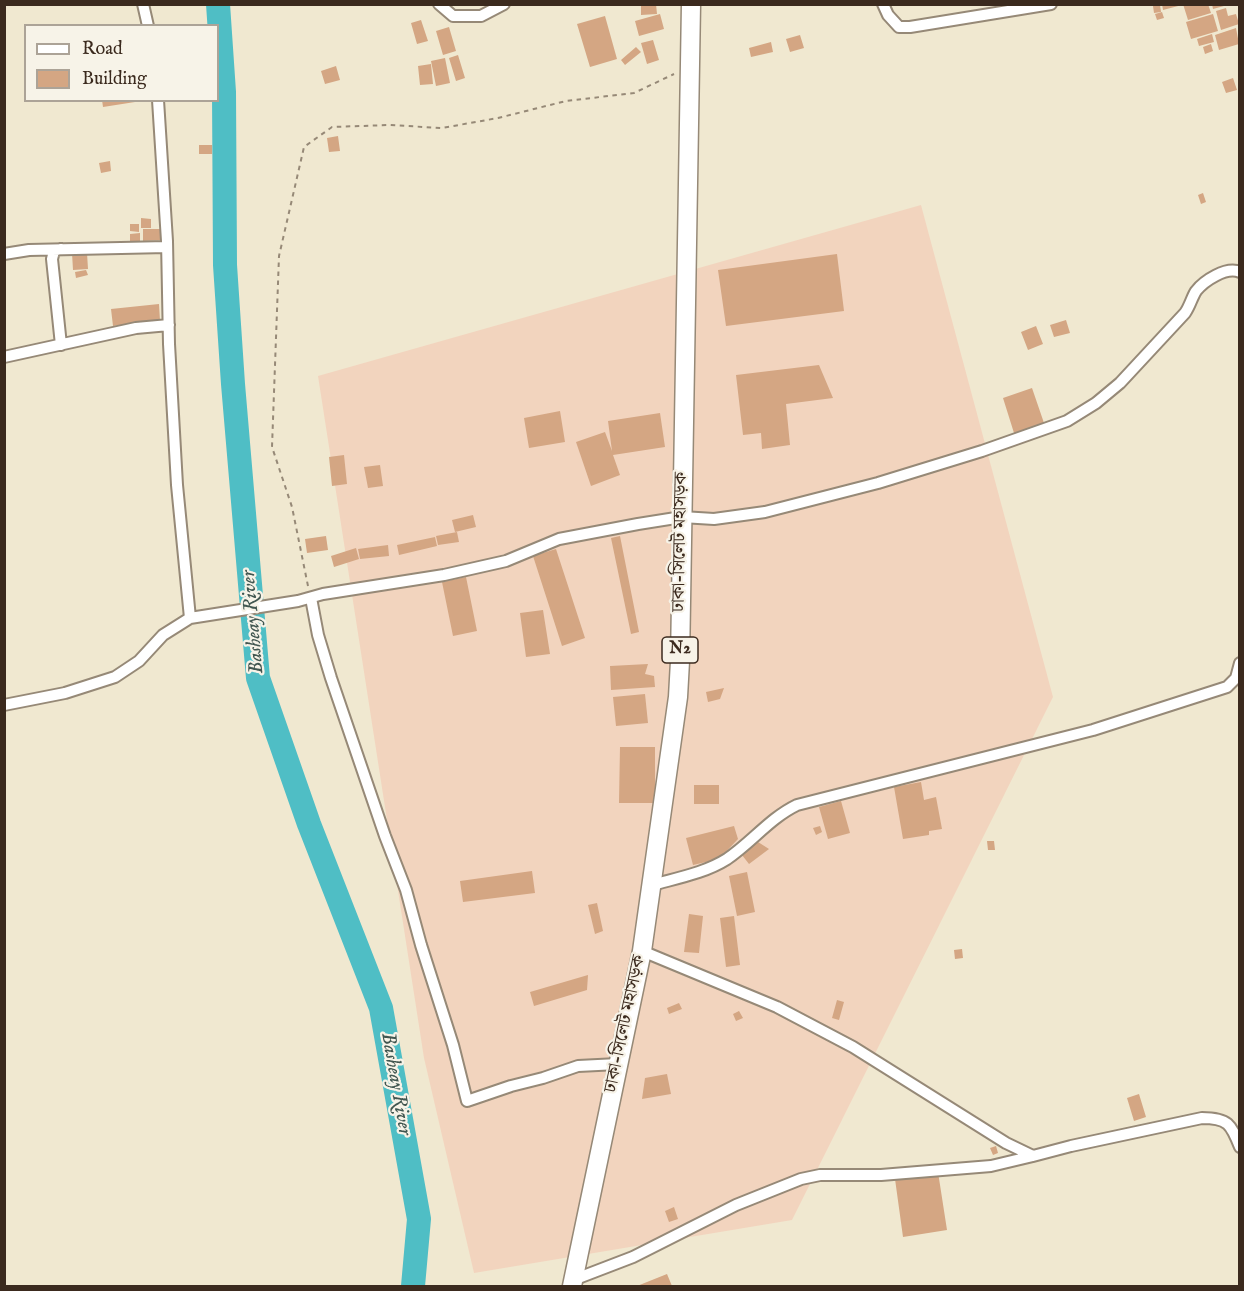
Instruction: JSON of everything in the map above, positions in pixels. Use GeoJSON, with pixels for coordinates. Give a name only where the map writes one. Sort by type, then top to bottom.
{"type":"FeatureCollection","features":[{"type":"Feature","properties":{"kind":"highway","name":"ঢাকা-সিলেট মহাসড়ক"},"geometry":{"type":"LineString","coordinates":[[573,1283],[642,951],[678,697],[691,4]]}},
{"type":"Feature","properties":{"kind":"street"},"geometry":{"type":"LineString","coordinates":[[143,4],[148,24]]}},
{"type":"Feature","properties":{"kind":"street"},"geometry":{"type":"LineString","coordinates":[[439,4],[453,16],[481,16],[504,4]]}},
{"type":"Feature","properties":{"kind":"street"},"geometry":{"type":"LineString","coordinates":[[883,4],[888,15],[899,27],[1051,4]]}},
{"type":"Feature","properties":{"kind":"street"},"geometry":{"type":"LineString","coordinates":[[158,102],[177,485],[190,618]]}},
{"type":"Feature","properties":{"kind":"street"},"geometry":{"type":"LineString","coordinates":[[4,254],[29,250],[167,247]]}},
{"type":"Feature","properties":{"kind":"street"},"geometry":{"type":"LineString","coordinates":[[61,249],[54,251],[52,259],[61,345]]}},
{"type":"Feature","properties":{"kind":"street"},"geometry":{"type":"LineString","coordinates":[[4,705],[65,693],[115,677],[139,661],[163,635],[190,618],[298,601],[506,561],[559,539],[682,518],[714,519],[765,513],[917,471],[1067,421],[1120,383],[1185,313],[1192,304],[1196,292],[1219,273],[1235,270],[1239,272]]}},
{"type":"Feature","properties":{"kind":"street"},"geometry":{"type":"LineString","coordinates":[[4,357],[136,328],[169,325]]}},
{"type":"Feature","properties":{"kind":"street"},"geometry":{"type":"LineString","coordinates":[[311,598],[318,635],[385,836],[406,890],[453,1045],[467,1101],[578,1066],[618,1064]]}},
{"type":"Feature","properties":{"kind":"street"},"geometry":{"type":"LineString","coordinates":[[652,885],[696,873],[725,860],[745,846],[781,812],[797,805],[1116,723],[1227,687],[1236,678],[1239,663]]}},
{"type":"Feature","properties":{"kind":"street"},"geometry":{"type":"LineString","coordinates":[[642,951],[777,1007],[853,1047],[1006,1143],[1034,1156]]}},
{"type":"Feature","properties":{"kind":"street"},"geometry":{"type":"LineString","coordinates":[[573,1283],[633,1257],[736,1205],[801,1179],[820,1175],[881,1175],[990,1166],[1202,1118],[1218,1118],[1232,1128],[1239,1147]]}},
{"type":"Feature","properties":{"kind":"path"},"geometry":{"type":"LineString","coordinates":[[311,598],[292,507],[272,447],[279,256],[304,147],[332,127],[389,125],[442,128],[498,118],[566,101],[634,93],[690,66]]}},
{"type":"Feature","properties":{"kind":"shaded area"},"geometry":{"type":"Polygon","coordinates":[[[921,205],[1053,697],[792,1220],[474,1273],[424,1058],[318,376],[921,205]]]}},
{"type":"Feature","properties":{"kind":"building"},"geometry":{"type":"Polygon","coordinates":[[[641,4],[656,4],[657,14],[641,15],[641,4]]]}},
{"type":"Feature","properties":{"kind":"building"},"geometry":{"type":"Polygon","coordinates":[[[1162,4],[1182,4],[1182,5],[1163,10],[1162,4]]]}},
{"type":"Feature","properties":{"kind":"building"},"geometry":{"type":"Polygon","coordinates":[[[1183,4],[1208,4],[1211,13],[1188,20],[1183,4]]]}},
{"type":"Feature","properties":{"kind":"building"},"geometry":{"type":"Polygon","coordinates":[[[1212,4],[1224,4],[1224,6],[1213,9],[1212,4]]]}},
{"type":"Feature","properties":{"kind":"building"},"geometry":{"type":"Polygon","coordinates":[[[1160,5],[1161,12],[1154,13],[1153,6],[1160,5]]]}},
{"type":"Feature","properties":{"kind":"building"},"geometry":{"type":"Polygon","coordinates":[[[1226,8],[1228,16],[1236,14],[1239,24],[1221,30],[1216,11],[1226,8]]]}},
{"type":"Feature","properties":{"kind":"building"},"geometry":{"type":"Polygon","coordinates":[[[1162,12],[1164,18],[1157,20],[1155,14],[1162,12]]]}},
{"type":"Feature","properties":{"kind":"building"},"geometry":{"type":"Polygon","coordinates":[[[660,14],[664,29],[639,36],[635,21],[660,14]]]}},
{"type":"Feature","properties":{"kind":"building"},"geometry":{"type":"Polygon","coordinates":[[[1213,14],[1218,31],[1191,39],[1186,22],[1213,14]]]}},
{"type":"Feature","properties":{"kind":"building"},"geometry":{"type":"Polygon","coordinates":[[[605,16],[617,59],[590,67],[577,24],[605,16]]]}},
{"type":"Feature","properties":{"kind":"building"},"geometry":{"type":"Polygon","coordinates":[[[421,20],[428,41],[417,44],[411,23],[421,20]]]}},
{"type":"Feature","properties":{"kind":"building"},"geometry":{"type":"Polygon","coordinates":[[[449,27],[456,51],[443,55],[436,31],[449,27]]]}},
{"type":"Feature","properties":{"kind":"building"},"geometry":{"type":"Polygon","coordinates":[[[1236,28],[1239,44],[1219,50],[1215,35],[1236,28]]]}},
{"type":"Feature","properties":{"kind":"building"},"geometry":{"type":"Polygon","coordinates":[[[1212,34],[1214,42],[1199,46],[1197,39],[1212,34]]]}},
{"type":"Feature","properties":{"kind":"building"},"geometry":{"type":"Polygon","coordinates":[[[800,35],[804,48],[790,52],[786,39],[800,35]]]}},
{"type":"Feature","properties":{"kind":"building"},"geometry":{"type":"Polygon","coordinates":[[[653,40],[659,60],[647,64],[641,43],[653,40]]]}},
{"type":"Feature","properties":{"kind":"building"},"geometry":{"type":"Polygon","coordinates":[[[771,42],[773,52],[751,57],[749,48],[771,42]]]}},
{"type":"Feature","properties":{"kind":"building"},"geometry":{"type":"Polygon","coordinates":[[[1211,44],[1213,51],[1205,54],[1203,47],[1211,44]]]}},
{"type":"Feature","properties":{"kind":"building"},"geometry":{"type":"Polygon","coordinates":[[[636,47],[641,52],[625,65],[621,60],[636,47]]]}},
{"type":"Feature","properties":{"kind":"building"},"geometry":{"type":"Polygon","coordinates":[[[458,55],[465,78],[456,81],[449,58],[458,55]]]}},
{"type":"Feature","properties":{"kind":"building"},"geometry":{"type":"Polygon","coordinates":[[[445,58],[450,83],[436,86],[431,61],[445,58]]]}},
{"type":"Feature","properties":{"kind":"building"},"geometry":{"type":"Polygon","coordinates":[[[431,64],[433,84],[420,85],[418,66],[431,64]]]}},
{"type":"Feature","properties":{"kind":"building"},"geometry":{"type":"Polygon","coordinates":[[[336,66],[340,80],[325,84],[321,71],[336,66]]]}},
{"type":"Feature","properties":{"kind":"building"},"geometry":{"type":"Polygon","coordinates":[[[1233,78],[1237,90],[1226,93],[1222,82],[1233,78]]]}},
{"type":"Feature","properties":{"kind":"building"},"geometry":{"type":"Polygon","coordinates":[[[102,102],[135,102],[103,107],[102,102]]]}},
{"type":"Feature","properties":{"kind":"building"},"geometry":{"type":"Polygon","coordinates":[[[338,136],[340,151],[329,152],[327,138],[338,136]]]}},
{"type":"Feature","properties":{"kind":"building"},"geometry":{"type":"Polygon","coordinates":[[[199,145],[212,145],[212,154],[199,154],[199,145]]]}},
{"type":"Feature","properties":{"kind":"building"},"geometry":{"type":"Polygon","coordinates":[[[110,161],[111,171],[101,173],[99,163],[110,161]]]}},
{"type":"Feature","properties":{"kind":"building"},"geometry":{"type":"Polygon","coordinates":[[[1203,193],[1206,202],[1201,204],[1198,195],[1203,193]]]}},
{"type":"Feature","properties":{"kind":"building"},"geometry":{"type":"Polygon","coordinates":[[[141,218],[151,219],[151,228],[141,228],[141,218]]]}},
{"type":"Feature","properties":{"kind":"building"},"geometry":{"type":"Polygon","coordinates":[[[130,224],[139,224],[139,232],[130,231],[130,224]]]}},
{"type":"Feature","properties":{"kind":"building"},"geometry":{"type":"Polygon","coordinates":[[[143,229],[162,229],[162,240],[143,241],[143,229]]]}},
{"type":"Feature","properties":{"kind":"building"},"geometry":{"type":"Polygon","coordinates":[[[140,233],[140,241],[130,241],[130,234],[140,233]]]}},
{"type":"Feature","properties":{"kind":"building"},"geometry":{"type":"Polygon","coordinates":[[[72,253],[87,253],[88,269],[73,270],[72,253]]]}},
{"type":"Feature","properties":{"kind":"building"},"geometry":{"type":"Polygon","coordinates":[[[837,254],[844,311],[726,326],[718,270],[837,254]]]}},
{"type":"Feature","properties":{"kind":"building"},"geometry":{"type":"Polygon","coordinates":[[[86,270],[88,275],[76,278],[75,272],[86,270]]]}},
{"type":"Feature","properties":{"kind":"building"},"geometry":{"type":"Polygon","coordinates":[[[159,304],[160,321],[113,326],[111,309],[159,304]]]}},
{"type":"Feature","properties":{"kind":"building"},"geometry":{"type":"Polygon","coordinates":[[[1066,320],[1070,333],[1054,337],[1050,325],[1066,320]]]}},
{"type":"Feature","properties":{"kind":"building"},"geometry":{"type":"Polygon","coordinates":[[[1036,326],[1043,344],[1028,350],[1021,332],[1036,326]]]}},
{"type":"Feature","properties":{"kind":"building"},"geometry":{"type":"Polygon","coordinates":[[[819,365],[833,398],[786,404],[790,445],[762,449],[761,433],[743,435],[736,375],[819,365]]]}},
{"type":"Feature","properties":{"kind":"building"},"geometry":{"type":"Polygon","coordinates":[[[1032,388],[1044,423],[1014,433],[1003,398],[1032,388]]]}},
{"type":"Feature","properties":{"kind":"building"},"geometry":{"type":"Polygon","coordinates":[[[560,411],[565,442],[529,448],[524,418],[560,411]]]}},
{"type":"Feature","properties":{"kind":"building"},"geometry":{"type":"Polygon","coordinates":[[[660,413],[665,447],[613,455],[620,475],[591,486],[576,442],[605,432],[612,451],[608,421],[660,413]]]}},
{"type":"Feature","properties":{"kind":"building"},"geometry":{"type":"Polygon","coordinates":[[[344,455],[347,484],[332,486],[329,457],[344,455]]]}},
{"type":"Feature","properties":{"kind":"building"},"geometry":{"type":"Polygon","coordinates":[[[380,465],[383,486],[368,488],[364,467],[380,465]]]}},
{"type":"Feature","properties":{"kind":"building"},"geometry":{"type":"Polygon","coordinates":[[[473,515],[476,527],[455,532],[452,520],[473,515]]]}},
{"type":"Feature","properties":{"kind":"building"},"geometry":{"type":"Polygon","coordinates":[[[457,532],[459,542],[438,545],[436,536],[457,532]]]}},
{"type":"Feature","properties":{"kind":"building"},"geometry":{"type":"Polygon","coordinates":[[[326,536],[328,550],[307,553],[305,539],[326,536]]]}},
{"type":"Feature","properties":{"kind":"building"},"geometry":{"type":"Polygon","coordinates":[[[620,536],[639,632],[631,634],[611,538],[620,536]]]}},
{"type":"Feature","properties":{"kind":"building"},"geometry":{"type":"Polygon","coordinates":[[[435,537],[437,546],[399,555],[397,545],[435,537]]]}},
{"type":"Feature","properties":{"kind":"building"},"geometry":{"type":"Polygon","coordinates":[[[388,545],[389,556],[360,559],[358,549],[388,545]]]}},
{"type":"Feature","properties":{"kind":"building"},"geometry":{"type":"Polygon","coordinates":[[[356,548],[359,559],[334,567],[331,556],[356,548]]]}},
{"type":"Feature","properties":{"kind":"building"},"geometry":{"type":"Polygon","coordinates":[[[556,549],[585,638],[562,646],[533,556],[556,549]]]}},
{"type":"Feature","properties":{"kind":"building"},"geometry":{"type":"Polygon","coordinates":[[[466,577],[477,631],[453,636],[442,582],[466,577]]]}},
{"type":"Feature","properties":{"kind":"building"},"geometry":{"type":"Polygon","coordinates":[[[543,610],[550,654],[526,657],[520,613],[543,610]]]}},
{"type":"Feature","properties":{"kind":"building"},"geometry":{"type":"Polygon","coordinates":[[[648,664],[645,674],[654,676],[655,687],[611,690],[610,666],[648,664]]]}},
{"type":"Feature","properties":{"kind":"building"},"geometry":{"type":"Polygon","coordinates":[[[724,688],[720,699],[708,702],[706,692],[724,688]]]}},
{"type":"Feature","properties":{"kind":"building"},"geometry":{"type":"Polygon","coordinates":[[[645,694],[648,723],[616,726],[613,697],[645,694]]]}},
{"type":"Feature","properties":{"kind":"building"},"geometry":{"type":"Polygon","coordinates":[[[620,747],[655,747],[655,803],[619,803],[620,747]]]}},
{"type":"Feature","properties":{"kind":"building"},"geometry":{"type":"Polygon","coordinates":[[[921,782],[924,800],[936,797],[942,829],[929,831],[929,835],[903,839],[894,787],[921,782]]]}},
{"type":"Feature","properties":{"kind":"building"},"geometry":{"type":"Polygon","coordinates":[[[694,785],[719,785],[719,804],[694,804],[694,785]]]}},
{"type":"Feature","properties":{"kind":"building"},"geometry":{"type":"Polygon","coordinates":[[[841,801],[850,833],[828,839],[819,807],[841,801]]]}},
{"type":"Feature","properties":{"kind":"building"},"geometry":{"type":"Polygon","coordinates":[[[734,826],[738,839],[719,859],[693,865],[686,838],[734,826]]]}},
{"type":"Feature","properties":{"kind":"building"},"geometry":{"type":"Polygon","coordinates":[[[820,826],[822,832],[816,835],[813,828],[820,826]]]}},
{"type":"Feature","properties":{"kind":"building"},"geometry":{"type":"Polygon","coordinates":[[[987,841],[994,841],[995,850],[988,850],[987,841]]]}},
{"type":"Feature","properties":{"kind":"building"},"geometry":{"type":"Polygon","coordinates":[[[758,842],[769,849],[749,864],[742,855],[758,842]]]}},
{"type":"Feature","properties":{"kind":"building"},"geometry":{"type":"Polygon","coordinates":[[[532,871],[535,893],[463,902],[460,881],[532,871]]]}},
{"type":"Feature","properties":{"kind":"building"},"geometry":{"type":"Polygon","coordinates":[[[747,872],[755,912],[737,916],[729,876],[747,872]]]}},
{"type":"Feature","properties":{"kind":"building"},"geometry":{"type":"Polygon","coordinates":[[[597,903],[603,931],[595,934],[588,905],[597,903]]]}},
{"type":"Feature","properties":{"kind":"building"},"geometry":{"type":"Polygon","coordinates":[[[689,914],[703,916],[699,953],[684,952],[689,914]]]}},
{"type":"Feature","properties":{"kind":"building"},"geometry":{"type":"Polygon","coordinates":[[[734,916],[740,965],[726,967],[720,918],[734,916]]]}},
{"type":"Feature","properties":{"kind":"building"},"geometry":{"type":"Polygon","coordinates":[[[962,949],[963,958],[955,959],[954,950],[962,949]]]}},
{"type":"Feature","properties":{"kind":"building"},"geometry":{"type":"Polygon","coordinates":[[[588,975],[587,990],[534,1006],[530,992],[588,975]]]}},
{"type":"Feature","properties":{"kind":"building"},"geometry":{"type":"Polygon","coordinates":[[[837,1000],[844,1002],[839,1020],[832,1018],[837,1000]]]}},
{"type":"Feature","properties":{"kind":"building"},"geometry":{"type":"Polygon","coordinates":[[[679,1003],[682,1009],[669,1014],[667,1008],[679,1003]]]}},
{"type":"Feature","properties":{"kind":"building"},"geometry":{"type":"Polygon","coordinates":[[[739,1011],[743,1018],[736,1021],[733,1014],[739,1011]]]}},
{"type":"Feature","properties":{"kind":"building"},"geometry":{"type":"Polygon","coordinates":[[[667,1074],[671,1094],[642,1099],[645,1078],[667,1074]]]}},
{"type":"Feature","properties":{"kind":"building"},"geometry":{"type":"Polygon","coordinates":[[[1139,1094],[1146,1117],[1134,1121],[1127,1098],[1139,1094]]]}},
{"type":"Feature","properties":{"kind":"building"},"geometry":{"type":"Polygon","coordinates":[[[996,1146],[998,1153],[993,1155],[990,1148],[996,1146]]]}},
{"type":"Feature","properties":{"kind":"building"},"geometry":{"type":"Polygon","coordinates":[[[938,1172],[947,1230],[903,1237],[895,1179],[938,1172]]]}},
{"type":"Feature","properties":{"kind":"building"},"geometry":{"type":"Polygon","coordinates":[[[674,1207],[678,1219],[669,1222],[665,1211],[674,1207]]]}},
{"type":"Feature","properties":{"kind":"building"},"geometry":{"type":"Polygon","coordinates":[[[667,1274],[672,1286],[637,1286],[667,1274]]]}},
{"type":"Feature","properties":{"kind":"waterway","name":"Basheay River"},"geometry":{"type":"LineString","coordinates":[[218,4],[224,92],[225,265],[258,678],[309,824],[381,1008],[419,1219],[413,1286]]}}]}
